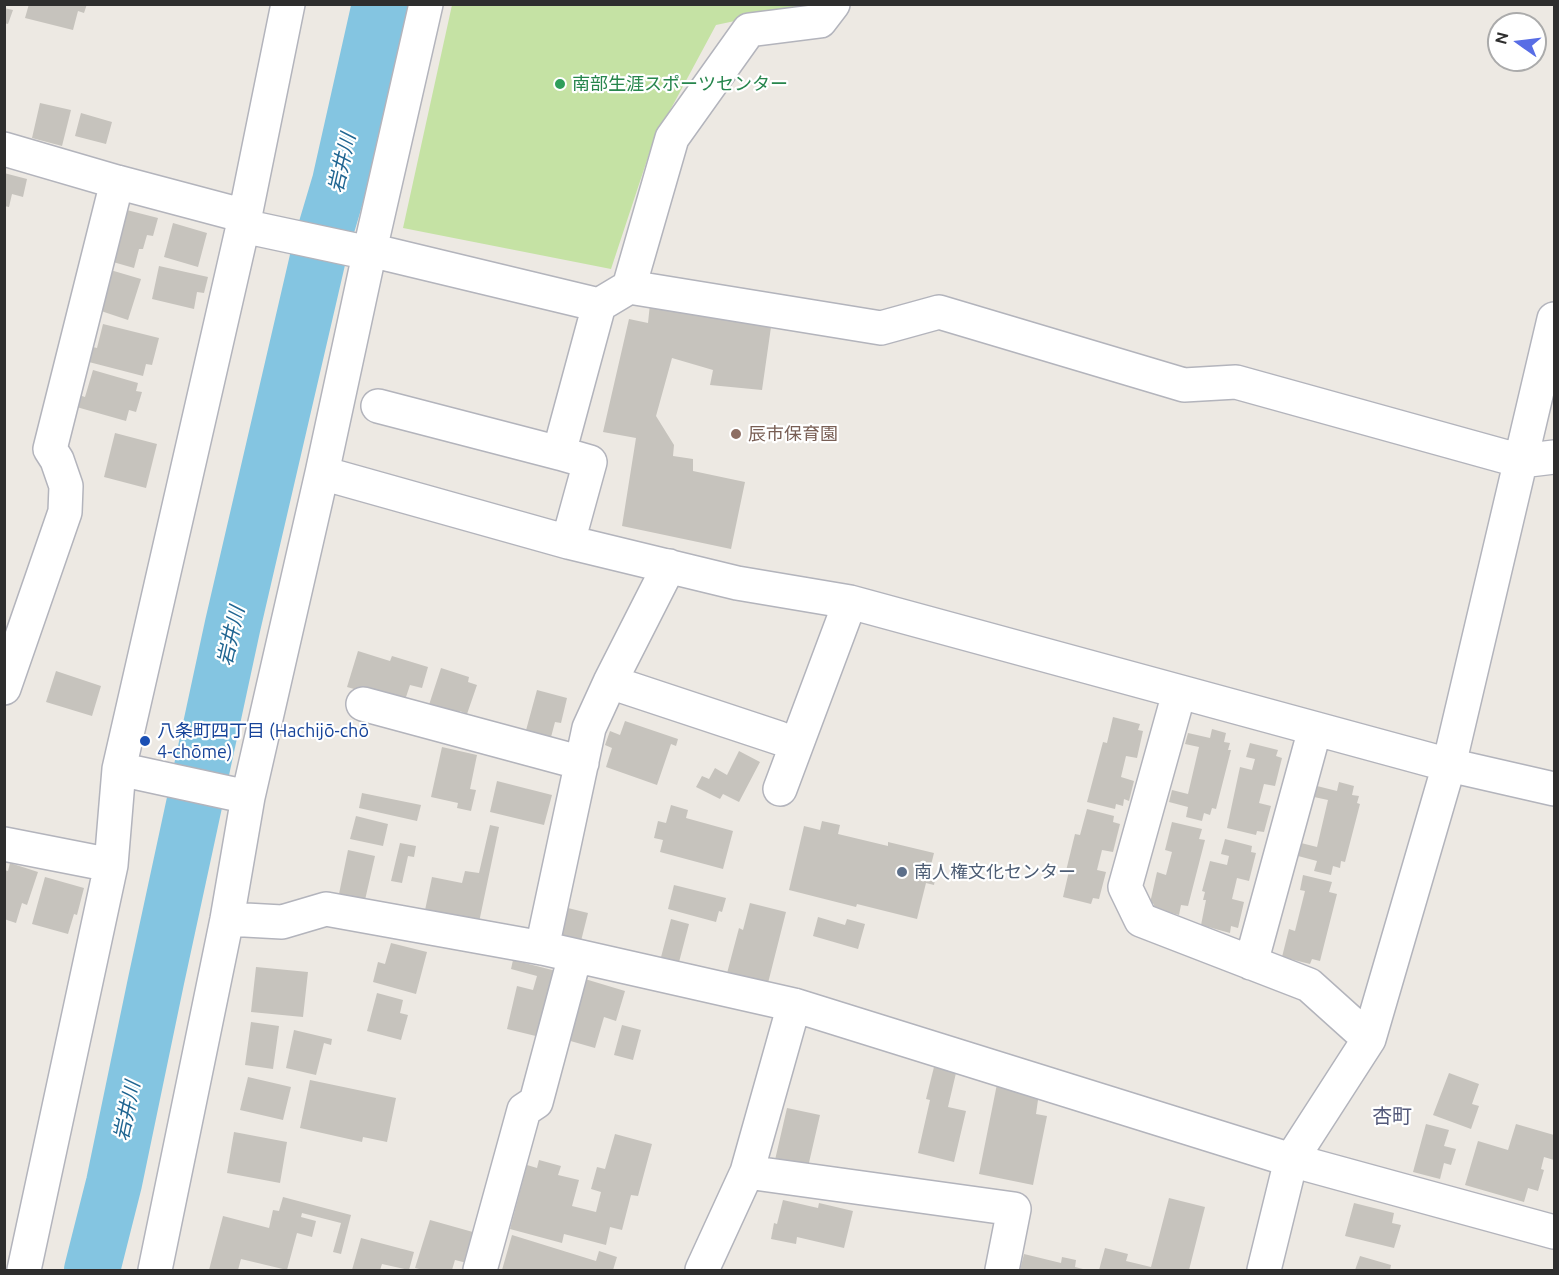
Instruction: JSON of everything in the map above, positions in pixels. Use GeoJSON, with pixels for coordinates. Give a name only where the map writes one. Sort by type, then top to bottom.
{"type":"FeatureCollection","features":[{"type":"Feature","properties":{"kind":"street"},"geometry":{"type":"LineString","coordinates":[[272,4],[279,47]]}},
{"type":"Feature","properties":{"kind":"street"},"geometry":{"type":"LineString","coordinates":[[25,1267],[129,771],[248,223],[288,4]]}},
{"type":"Feature","properties":{"kind":"street"},"geometry":{"type":"LineString","coordinates":[[154,1270],[227,919],[241,796],[322,473],[363,250],[426,4]]}},
{"type":"Feature","properties":{"kind":"street"},"geometry":{"type":"LineString","coordinates":[[559,453],[599,305],[629,286],[672,138],[749,30],[820,21],[833,4]]}},
{"type":"Feature","properties":{"kind":"street"},"geometry":{"type":"LineString","coordinates":[[4,149],[248,223],[599,305]]}},
{"type":"Feature","properties":{"kind":"street"},"geometry":{"type":"LineString","coordinates":[[4,688],[65,512],[66,486],[57,460],[50,449],[117,183]]}},
{"type":"Feature","properties":{"kind":"street"},"geometry":{"type":"LineString","coordinates":[[629,286],[881,328],[939,312],[1184,385],[1236,382],[1521,461],[1554,457]]}},
{"type":"Feature","properties":{"kind":"street"},"geometry":{"type":"LineString","coordinates":[[1264,1270],[1291,1160],[1369,1039],[1449,765],[1554,319]]}},
{"type":"Feature","properties":{"kind":"street"},"geometry":{"type":"LineString","coordinates":[[378,406],[590,462],[568,542]]}},
{"type":"Feature","properties":{"kind":"street"},"geometry":{"type":"LineString","coordinates":[[322,473],[568,542],[737,583],[850,602],[1449,765],[1554,789]]}},
{"type":"Feature","properties":{"kind":"street"},"geometry":{"type":"LineString","coordinates":[[542,948],[589,728],[669,566]]}},
{"type":"Feature","properties":{"kind":"street"},"geometry":{"type":"LineString","coordinates":[[780,789],[850,602]]}},
{"type":"Feature","properties":{"kind":"street"},"geometry":{"type":"LineString","coordinates":[[610,682],[779,738]]}},
{"type":"Feature","properties":{"kind":"street"},"geometry":{"type":"LineString","coordinates":[[1179,693],[1125,887],[1141,920],[1309,985],[1369,1039]]}},
{"type":"Feature","properties":{"kind":"street"},"geometry":{"type":"LineString","coordinates":[[363,704],[582,763]]}},
{"type":"Feature","properties":{"kind":"street"},"geometry":{"type":"LineString","coordinates":[[1251,963],[1315,729]]}},
{"type":"Feature","properties":{"kind":"street"},"geometry":{"type":"LineString","coordinates":[[129,771],[241,796]]}},
{"type":"Feature","properties":{"kind":"street"},"geometry":{"type":"LineString","coordinates":[[4,844],[111,864]]}},
{"type":"Feature","properties":{"kind":"street"},"geometry":{"type":"LineString","coordinates":[[227,919],[282,922],[326,909],[542,948],[794,1005],[1291,1160],[1554,1232]]}},
{"type":"Feature","properties":{"kind":"street"},"geometry":{"type":"LineString","coordinates":[[480,1270],[524,1110],[536,1102],[575,956]]}},
{"type":"Feature","properties":{"kind":"street"},"geometry":{"type":"LineString","coordinates":[[702,1270],[747,1172],[794,1005]]}},
{"type":"Feature","properties":{"kind":"street"},"geometry":{"type":"LineString","coordinates":[[747,1172],[1014,1209],[1002,1270]]}},
{"type":"Feature","properties":{"kind":"green space","name":"南部生涯スポーツセンター"},"geometry":{"type":"Polygon","coordinates":[[[452,5],[810,5],[716,25],[653,142],[611,269],[403,228],[452,5]]]}},
{"type":"Feature","properties":{"kind":"building"},"geometry":{"type":"Polygon","coordinates":[[[29,4],[87,4],[84,13],[78,11],[73,30],[25,18],[29,4]]]}},
{"type":"Feature","properties":{"kind":"building"},"geometry":{"type":"Polygon","coordinates":[[[4,8],[13,10],[8,24],[4,23],[4,8]]]}},
{"type":"Feature","properties":{"kind":"building"},"geometry":{"type":"Polygon","coordinates":[[[40,103],[71,110],[62,146],[32,138],[40,103]]]}},
{"type":"Feature","properties":{"kind":"building"},"geometry":{"type":"Polygon","coordinates":[[[81,113],[112,122],[106,144],[75,136],[81,113]]]}},
{"type":"Feature","properties":{"kind":"building"},"geometry":{"type":"Polygon","coordinates":[[[4,173],[27,179],[23,197],[12,194],[9,207],[4,206],[4,173]]]}},
{"type":"Feature","properties":{"kind":"building"},"geometry":{"type":"Polygon","coordinates":[[[119,208],[158,218],[153,236],[147,235],[143,249],[139,249],[134,268],[106,260],[119,208]]]}},
{"type":"Feature","properties":{"kind":"building"},"geometry":{"type":"Polygon","coordinates":[[[173,223],[207,233],[198,267],[164,257],[173,223]]]}},
{"type":"Feature","properties":{"kind":"building"},"geometry":{"type":"Polygon","coordinates":[[[159,266],[208,277],[204,293],[197,292],[194,309],[152,299],[159,266]]]}},
{"type":"Feature","properties":{"kind":"building"},"geometry":{"type":"Polygon","coordinates":[[[107,269],[141,279],[128,320],[95,309],[107,269]]]}},
{"type":"Feature","properties":{"kind":"building"},"geometry":{"type":"Polygon","coordinates":[[[650,304],[771,327],[762,390],[710,385],[713,370],[672,358],[656,416],[674,445],[673,456],[693,459],[693,471],[745,482],[731,549],[622,526],[636,438],[603,432],[629,319],[648,323],[650,304]]]}},
{"type":"Feature","properties":{"kind":"building"},"geometry":{"type":"Polygon","coordinates":[[[103,324],[159,338],[152,365],[146,364],[143,376],[85,361],[89,346],[97,348],[103,324]]]}},
{"type":"Feature","properties":{"kind":"building"},"geometry":{"type":"Polygon","coordinates":[[[93,370],[138,383],[136,391],[142,392],[136,412],[129,410],[126,421],[73,406],[76,394],[85,397],[93,370]]]}},
{"type":"Feature","properties":{"kind":"building"},"geometry":{"type":"Polygon","coordinates":[[[115,433],[157,444],[146,488],[104,477],[115,433]]]}},
{"type":"Feature","properties":{"kind":"building"},"geometry":{"type":"Polygon","coordinates":[[[358,651],[390,661],[392,656],[428,667],[422,688],[410,685],[404,703],[347,687],[358,651]]]}},
{"type":"Feature","properties":{"kind":"building"},"geometry":{"type":"Polygon","coordinates":[[[441,668],[469,677],[468,682],[477,685],[467,714],[460,711],[458,718],[428,708],[441,668]]]}},
{"type":"Feature","properties":{"kind":"building"},"geometry":{"type":"Polygon","coordinates":[[[56,671],[101,686],[92,716],[46,702],[56,671]]]}},
{"type":"Feature","properties":{"kind":"building"},"geometry":{"type":"Polygon","coordinates":[[[537,690],[567,698],[561,723],[555,722],[550,741],[525,734],[537,690]]]}},
{"type":"Feature","properties":{"kind":"building"},"geometry":{"type":"Polygon","coordinates":[[[1113,717],[1140,724],[1138,730],[1143,731],[1137,758],[1126,756],[1121,777],[1134,781],[1129,801],[1124,799],[1123,806],[1116,804],[1115,809],[1087,802],[1103,742],[1107,743],[1113,717]]]}},
{"type":"Feature","properties":{"kind":"building"},"geometry":{"type":"Polygon","coordinates":[[[625,721],[678,739],[676,746],[671,744],[657,785],[606,767],[612,748],[605,745],[610,731],[620,735],[625,721]]]}},
{"type":"Feature","properties":{"kind":"building"},"geometry":{"type":"Polygon","coordinates":[[[1212,729],[1226,733],[1224,742],[1230,743],[1228,750],[1231,750],[1216,809],[1212,808],[1210,815],[1204,813],[1202,821],[1186,817],[1188,807],[1169,802],[1172,790],[1188,794],[1199,747],[1185,744],[1188,733],[1210,738],[1212,729]]]}},
{"type":"Feature","properties":{"kind":"building"},"geometry":{"type":"Polygon","coordinates":[[[1250,743],[1278,750],[1276,756],[1282,758],[1275,786],[1264,784],[1259,803],[1271,806],[1264,832],[1257,831],[1256,835],[1227,828],[1240,767],[1252,770],[1255,759],[1246,757],[1250,743]]]}},
{"type":"Feature","properties":{"kind":"building"},"geometry":{"type":"Polygon","coordinates":[[[442,747],[477,755],[470,789],[476,790],[471,811],[457,808],[458,803],[431,797],[442,747]]]}},
{"type":"Feature","properties":{"kind":"building"},"geometry":{"type":"Polygon","coordinates":[[[739,751],[760,762],[739,802],[723,794],[720,799],[696,787],[702,776],[709,779],[715,768],[727,775],[739,751]]]}},
{"type":"Feature","properties":{"kind":"building"},"geometry":{"type":"Polygon","coordinates":[[[497,781],[552,795],[544,825],[490,812],[497,781]]]}},
{"type":"Feature","properties":{"kind":"building"},"geometry":{"type":"Polygon","coordinates":[[[1339,782],[1354,786],[1352,795],[1359,796],[1357,803],[1360,804],[1345,862],[1341,861],[1340,868],[1333,866],[1331,875],[1314,871],[1317,861],[1298,856],[1301,843],[1317,847],[1328,800],[1314,797],[1317,786],[1337,791],[1339,782]]]}},
{"type":"Feature","properties":{"kind":"building"},"geometry":{"type":"Polygon","coordinates":[[[362,793],[421,805],[417,821],[359,808],[362,793]]]}},
{"type":"Feature","properties":{"kind":"building"},"geometry":{"type":"Polygon","coordinates":[[[671,805],[688,810],[686,818],[733,831],[723,869],[660,852],[663,840],[654,838],[658,821],[666,823],[671,805]]]}},
{"type":"Feature","properties":{"kind":"building"},"geometry":{"type":"Polygon","coordinates":[[[1087,809],[1114,816],[1113,822],[1120,824],[1113,852],[1102,850],[1097,870],[1106,872],[1099,899],[1093,898],[1091,904],[1063,897],[1069,871],[1066,871],[1075,834],[1080,835],[1087,809]]]}},
{"type":"Feature","properties":{"kind":"building"},"geometry":{"type":"Polygon","coordinates":[[[356,816],[388,824],[383,846],[350,839],[356,816]]]}},
{"type":"Feature","properties":{"kind":"building"},"geometry":{"type":"Polygon","coordinates":[[[822,821],[840,825],[838,834],[888,846],[888,842],[934,853],[928,877],[935,879],[934,885],[926,883],[917,919],[789,890],[804,826],[820,830],[822,821]]]}},
{"type":"Feature","properties":{"kind":"building"},"geometry":{"type":"Polygon","coordinates":[[[1172,822],[1202,829],[1199,839],[1205,840],[1188,906],[1181,905],[1179,915],[1153,908],[1154,904],[1150,903],[1157,872],[1166,875],[1172,852],[1165,850],[1172,822]]]}},
{"type":"Feature","properties":{"kind":"building"},"geometry":{"type":"Polygon","coordinates":[[[490,825],[499,827],[478,927],[424,915],[432,877],[462,883],[465,871],[479,873],[490,825]]]}},
{"type":"Feature","properties":{"kind":"building"},"geometry":{"type":"Polygon","coordinates":[[[1225,839],[1252,846],[1251,852],[1256,853],[1249,881],[1237,878],[1232,899],[1244,902],[1238,928],[1231,926],[1230,933],[1201,925],[1206,900],[1203,900],[1205,892],[1202,891],[1210,861],[1227,865],[1229,856],[1221,854],[1225,839]]]}},
{"type":"Feature","properties":{"kind":"building"},"geometry":{"type":"Polygon","coordinates":[[[400,843],[416,846],[414,857],[408,856],[402,883],[391,881],[400,843]]]}},
{"type":"Feature","properties":{"kind":"building"},"geometry":{"type":"Polygon","coordinates":[[[348,850],[375,856],[365,900],[339,894],[348,850]]]}},
{"type":"Feature","properties":{"kind":"building"},"geometry":{"type":"Polygon","coordinates":[[[10,863],[38,872],[27,905],[22,903],[16,923],[4,919],[4,870],[8,871],[10,863]]]}},
{"type":"Feature","properties":{"kind":"building"},"geometry":{"type":"Polygon","coordinates":[[[1303,875],[1332,882],[1329,892],[1337,894],[1320,961],[1312,959],[1310,964],[1282,957],[1289,929],[1295,931],[1305,891],[1300,890],[1303,875]]]}},
{"type":"Feature","properties":{"kind":"building"},"geometry":{"type":"Polygon","coordinates":[[[45,877],[84,888],[77,915],[74,914],[68,934],[32,924],[45,877]]]}},
{"type":"Feature","properties":{"kind":"building"},"geometry":{"type":"Polygon","coordinates":[[[674,885],[726,898],[716,922],[668,909],[674,885]]]}},
{"type":"Feature","properties":{"kind":"building"},"geometry":{"type":"Polygon","coordinates":[[[750,903],[786,912],[767,987],[726,977],[739,928],[743,930],[750,903]]]}},
{"type":"Feature","properties":{"kind":"building"},"geometry":{"type":"Polygon","coordinates":[[[564,907],[588,913],[581,941],[557,936],[564,907]]]}},
{"type":"Feature","properties":{"kind":"building"},"geometry":{"type":"Polygon","coordinates":[[[818,917],[845,925],[847,919],[865,924],[858,949],[813,936],[818,917]]]}},
{"type":"Feature","properties":{"kind":"building"},"geometry":{"type":"Polygon","coordinates":[[[671,919],[689,924],[678,966],[660,961],[671,919]]]}},
{"type":"Feature","properties":{"kind":"building"},"geometry":{"type":"Polygon","coordinates":[[[391,943],[427,952],[416,994],[373,982],[378,962],[385,964],[391,943]]]}},
{"type":"Feature","properties":{"kind":"building"},"geometry":{"type":"Polygon","coordinates":[[[513,960],[560,972],[544,1038],[507,1029],[517,986],[533,990],[537,976],[511,969],[513,960]]]}},
{"type":"Feature","properties":{"kind":"building"},"geometry":{"type":"Polygon","coordinates":[[[256,967],[308,972],[303,1017],[251,1012],[256,967]]]}},
{"type":"Feature","properties":{"kind":"building"},"geometry":{"type":"Polygon","coordinates":[[[585,979],[625,991],[616,1021],[604,1017],[595,1048],[567,1040],[585,979]]]}},
{"type":"Feature","properties":{"kind":"building"},"geometry":{"type":"Polygon","coordinates":[[[377,993],[403,1000],[400,1013],[408,1015],[401,1040],[367,1031],[377,993]]]}},
{"type":"Feature","properties":{"kind":"building"},"geometry":{"type":"Polygon","coordinates":[[[251,1022],[279,1026],[273,1069],[245,1065],[251,1022]]]}},
{"type":"Feature","properties":{"kind":"building"},"geometry":{"type":"Polygon","coordinates":[[[622,1025],[641,1030],[633,1060],[614,1055],[622,1025]]]}},
{"type":"Feature","properties":{"kind":"building"},"geometry":{"type":"Polygon","coordinates":[[[294,1030],[332,1039],[331,1045],[324,1043],[316,1075],[286,1068],[294,1030]]]}},
{"type":"Feature","properties":{"kind":"building"},"geometry":{"type":"Polygon","coordinates":[[[934,1067],[956,1073],[948,1107],[966,1111],[954,1162],[918,1153],[930,1100],[926,1099],[934,1067]]]}},
{"type":"Feature","properties":{"kind":"building"},"geometry":{"type":"Polygon","coordinates":[[[1449,1073],[1479,1084],[1472,1104],[1479,1106],[1471,1129],[1433,1115],[1449,1073]]]}},
{"type":"Feature","properties":{"kind":"building"},"geometry":{"type":"Polygon","coordinates":[[[248,1077],[291,1087],[283,1120],[240,1110],[248,1077]]]}},
{"type":"Feature","properties":{"kind":"building"},"geometry":{"type":"Polygon","coordinates":[[[310,1080],[396,1098],[387,1142],[363,1137],[362,1142],[300,1128],[310,1080]]]}},
{"type":"Feature","properties":{"kind":"building"},"geometry":{"type":"Polygon","coordinates":[[[997,1084],[1039,1093],[1036,1114],[1047,1116],[1033,1185],[979,1174],[997,1084]]]}},
{"type":"Feature","properties":{"kind":"building"},"geometry":{"type":"Polygon","coordinates":[[[787,1108],[820,1115],[808,1167],[775,1160],[787,1108]]]}},
{"type":"Feature","properties":{"kind":"building"},"geometry":{"type":"Polygon","coordinates":[[[1426,1124],[1449,1130],[1444,1146],[1456,1149],[1451,1165],[1444,1163],[1440,1179],[1413,1172],[1426,1124]]]}},
{"type":"Feature","properties":{"kind":"building"},"geometry":{"type":"Polygon","coordinates":[[[1516,1124],[1554,1135],[1554,1160],[1544,1157],[1541,1169],[1544,1170],[1538,1191],[1528,1188],[1524,1202],[1465,1185],[1478,1141],[1508,1150],[1516,1124]]]}},
{"type":"Feature","properties":{"kind":"building"},"geometry":{"type":"Polygon","coordinates":[[[234,1132],[287,1142],[280,1183],[227,1173],[234,1132]]]}},
{"type":"Feature","properties":{"kind":"building"},"geometry":{"type":"Polygon","coordinates":[[[615,1134],[652,1144],[638,1196],[631,1195],[622,1230],[610,1227],[606,1245],[564,1234],[562,1243],[510,1229],[527,1165],[537,1168],[539,1160],[561,1166],[558,1175],[579,1180],[572,1206],[596,1212],[601,1192],[591,1189],[597,1167],[605,1169],[615,1134]]]}},
{"type":"Feature","properties":{"kind":"building"},"geometry":{"type":"Polygon","coordinates":[[[283,1197],[351,1215],[341,1254],[333,1252],[341,1223],[302,1213],[301,1217],[316,1221],[312,1237],[297,1233],[287,1270],[241,1259],[238,1270],[209,1270],[223,1216],[269,1228],[273,1210],[279,1211],[283,1197]]]}},
{"type":"Feature","properties":{"kind":"building"},"geometry":{"type":"Polygon","coordinates":[[[1169,1198],[1205,1207],[1189,1270],[1099,1270],[1105,1248],[1128,1254],[1126,1261],[1151,1267],[1169,1198]]]}},
{"type":"Feature","properties":{"kind":"building"},"geometry":{"type":"Polygon","coordinates":[[[783,1200],[818,1208],[819,1203],[853,1211],[844,1248],[797,1237],[796,1244],[771,1239],[774,1223],[777,1224],[783,1200]]]}},
{"type":"Feature","properties":{"kind":"building"},"geometry":{"type":"Polygon","coordinates":[[[1354,1203],[1394,1213],[1392,1223],[1401,1225],[1394,1248],[1345,1236],[1354,1203]]]}},
{"type":"Feature","properties":{"kind":"building"},"geometry":{"type":"Polygon","coordinates":[[[430,1220],[480,1234],[471,1264],[455,1260],[452,1270],[415,1268],[430,1220]]]}},
{"type":"Feature","properties":{"kind":"building"},"geometry":{"type":"Polygon","coordinates":[[[512,1235],[596,1261],[599,1251],[617,1257],[613,1270],[502,1270],[512,1235]]]}},
{"type":"Feature","properties":{"kind":"building"},"geometry":{"type":"Polygon","coordinates":[[[361,1238],[414,1252],[409,1270],[382,1264],[380,1270],[352,1270],[361,1238]]]}},
{"type":"Feature","properties":{"kind":"building"},"geometry":{"type":"Polygon","coordinates":[[[1024,1254],[1061,1263],[1062,1257],[1076,1260],[1075,1267],[1087,1270],[1020,1270],[1024,1254]]]}},
{"type":"Feature","properties":{"kind":"building"},"geometry":{"type":"Polygon","coordinates":[[[1360,1256],[1391,1265],[1390,1270],[1355,1270],[1360,1256]]]}},
{"type":"Feature","properties":{"kind":"waterway","name":"岩井川"},"geometry":{"type":"LineString","coordinates":[[92,1270],[114,1183],[233,624],[320,249],[340,182],[380,4]]}},
{"type":"Feature","properties":{"kind":"place","name":"南部生涯スポーツセンター"},"geometry":{"type":"Point","coordinates":[560,84]}},
{"type":"Feature","properties":{"kind":"place","name":"辰市保育園"},"geometry":{"type":"Point","coordinates":[736,434]}},
{"type":"Feature","properties":{"kind":"place","name":"八条町四丁目 (Hachijō-chō 4-chōme)"},"geometry":{"type":"Point","coordinates":[145,741]}},
{"type":"Feature","properties":{"kind":"place","name":"南人権文化センター"},"geometry":{"type":"Point","coordinates":[902,872]}},
{"type":"Feature","properties":{"kind":"district","name":"杏町"},"geometry":{"type":"Point","coordinates":[1392,1116]}}]}
